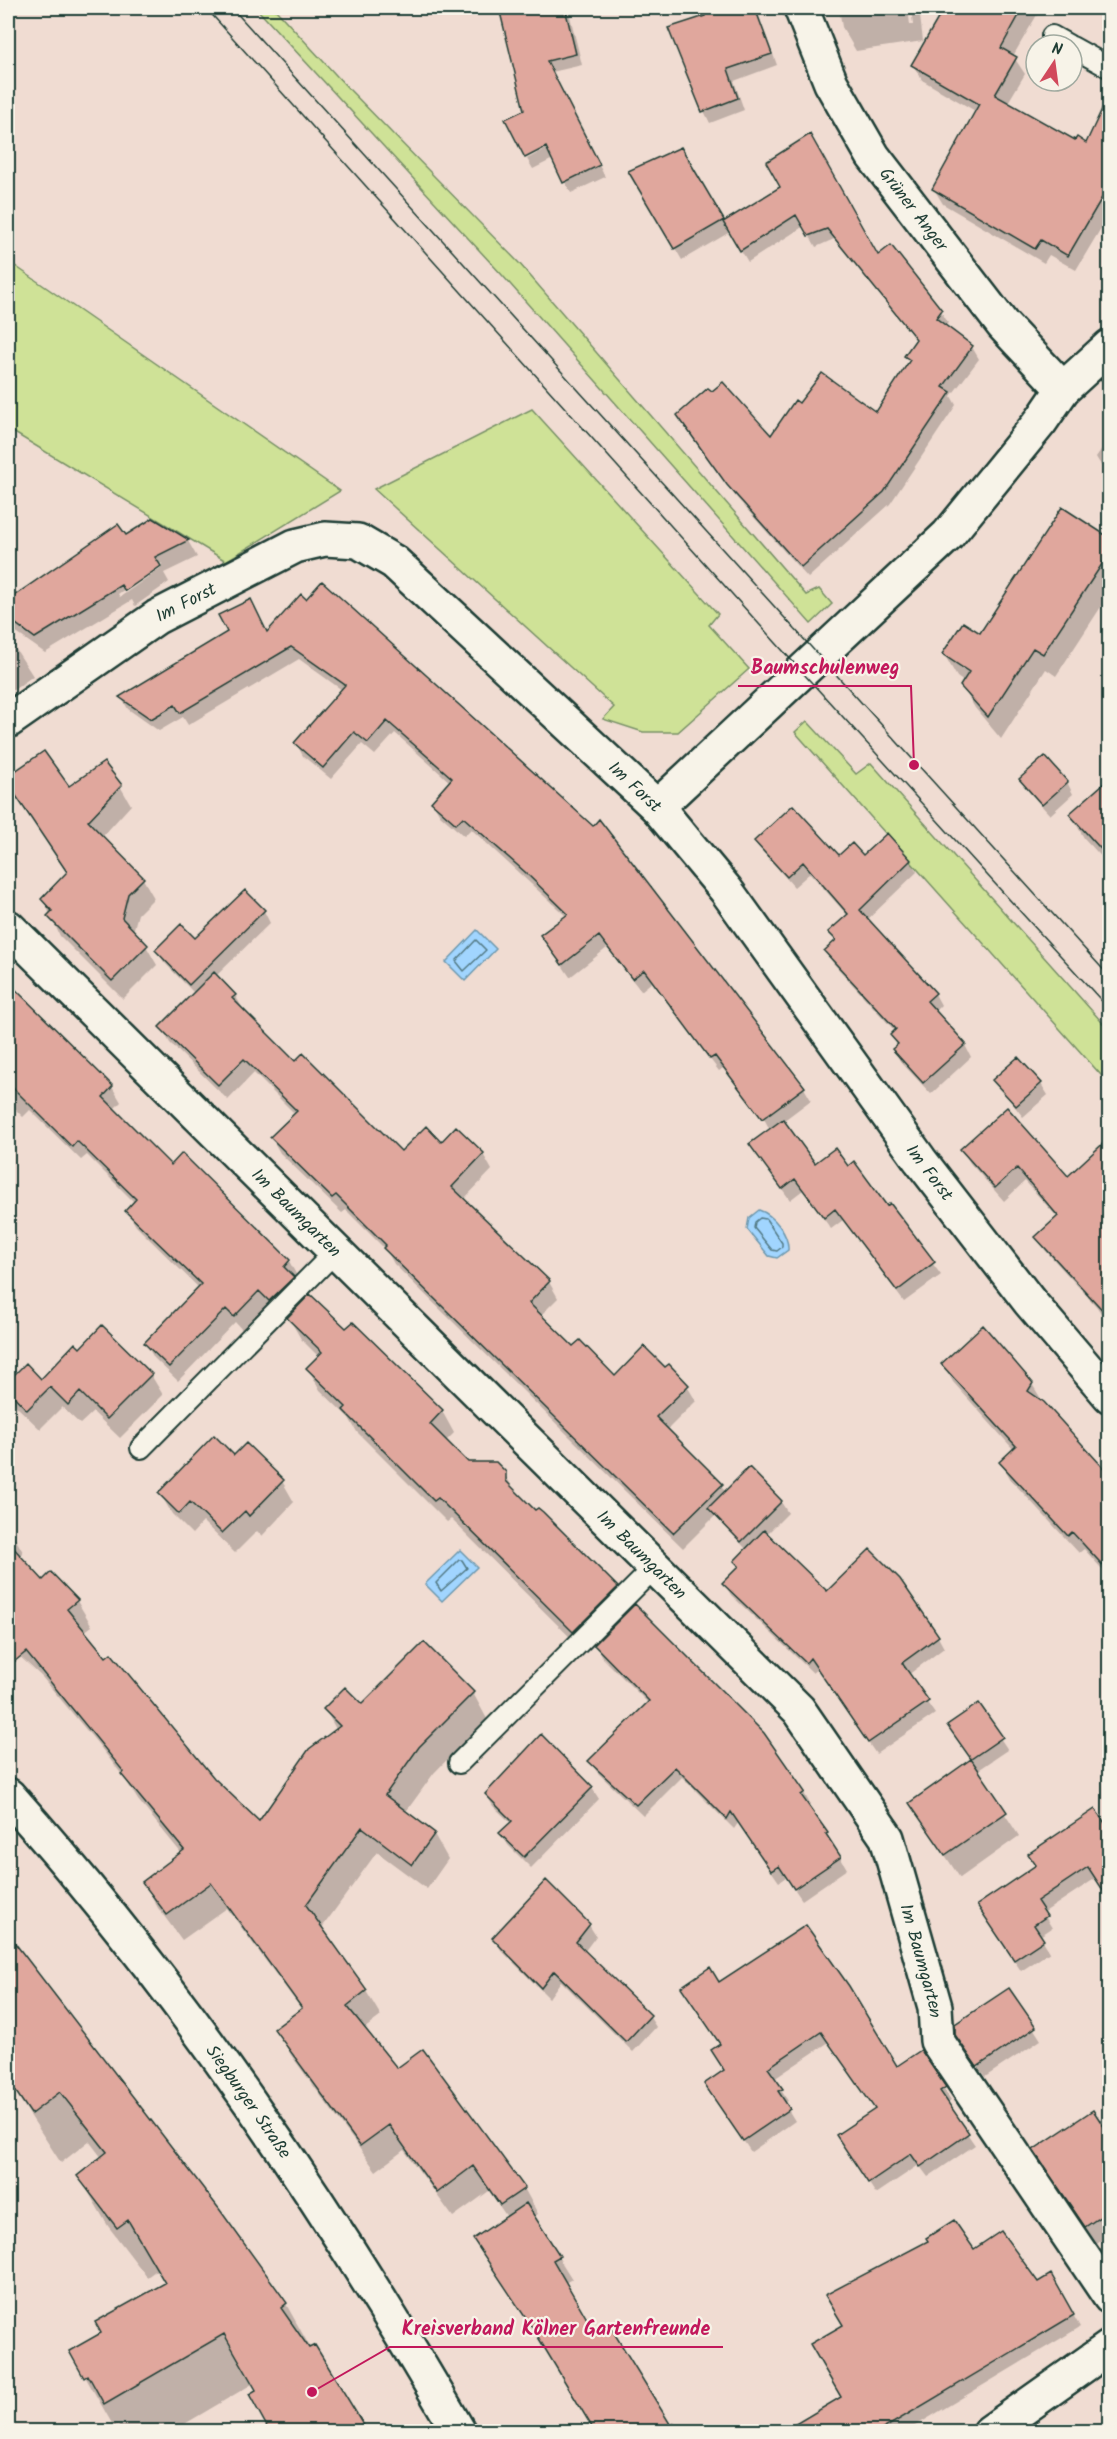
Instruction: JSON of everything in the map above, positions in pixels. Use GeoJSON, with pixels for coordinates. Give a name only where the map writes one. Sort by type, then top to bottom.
{"type":"FeatureCollection","features":[{"type":"Feature","properties":{"kind":"street","name":"Grüner Anger"},"geometry":{"type":"LineString","coordinates":[[801,8],[831,83],[873,156],[1003,325],[1063,389]]}},
{"type":"Feature","properties":{"kind":"street"},"geometry":{"type":"LineString","coordinates":[[657,807],[948,535],[1041,421],[1063,389],[1110,346]]}},
{"type":"Feature","properties":{"kind":"street","name":"Im Forst"},"geometry":{"type":"LineString","coordinates":[[8,721],[157,617],[271,556],[295,546],[325,539],[358,541],[394,562],[657,807],[726,890],[920,1161],[1029,1301],[1110,1396]]}},
{"type":"Feature","properties":{"kind":"street","name":"Im Baumgarten"},"geometry":{"type":"LineString","coordinates":[[8,927],[799,1710],[887,1838],[935,2007],[937,2041],[1110,2297]]}},
{"type":"Feature","properties":{"kind":"street","name":"Siegburger Straße"},"geometry":{"type":"LineString","coordinates":[[8,1795],[55,1848],[144,1958],[224,2064],[386,2308],[459,2432]]}},
{"type":"Feature","properties":{"kind":"street"},"geometry":{"type":"LineString","coordinates":[[990,2432],[1110,2347]]}},
{"type":"Feature","properties":{"kind":"lane"},"geometry":{"type":"LineString","coordinates":[[1084,54],[1110,68]]}},
{"type":"Feature","properties":{"kind":"lane"},"geometry":{"type":"LineString","coordinates":[[141,1448],[335,1252]]}},
{"type":"Feature","properties":{"kind":"lane"},"geometry":{"type":"LineString","coordinates":[[459,1763],[654,1568]]}},
{"type":"Feature","properties":{"kind":"green space"},"geometry":{"type":"Polygon","coordinates":[[[256,8],[274,8],[347,87],[519,263],[806,595],[819,589],[832,604],[811,624],[503,276],[256,8]]]}},
{"type":"Feature","properties":{"kind":"green space"},"geometry":{"type":"Polygon","coordinates":[[[8,261],[340,491],[226,561],[8,429],[8,261]]]}},
{"type":"Feature","properties":{"kind":"green space"},"geometry":{"type":"Polygon","coordinates":[[[532,409],[718,614],[709,625],[749,669],[678,732],[643,732],[603,719],[614,707],[374,489],[532,409]]]}},
{"type":"Feature","properties":{"kind":"green space"},"geometry":{"type":"Polygon","coordinates":[[[807,721],[856,774],[871,763],[1109,1030],[1109,1084],[795,732],[807,721]]]}},
{"type":"Feature","properties":{"kind":"water"},"geometry":{"type":"Polygon","coordinates":[[[477,930],[496,949],[465,981],[446,962],[477,930]]]}},
{"type":"Feature","properties":{"kind":"water"},"geometry":{"type":"Polygon","coordinates":[[[759,1210],[775,1221],[786,1238],[788,1250],[777,1258],[769,1256],[747,1229],[749,1218],[759,1210]]]}},
{"type":"Feature","properties":{"kind":"water"},"geometry":{"type":"Polygon","coordinates":[[[460,1550],[477,1567],[442,1601],[425,1584],[460,1550]]]}},
{"type":"Feature","properties":{"kind":"building"},"geometry":{"type":"Polygon","coordinates":[[[499,8],[565,8],[576,54],[547,61],[600,165],[563,183],[546,147],[525,158],[505,119],[524,110],[499,8]]]}},
{"type":"Feature","properties":{"kind":"building"},"geometry":{"type":"Polygon","coordinates":[[[702,8],[755,8],[772,54],[728,69],[738,98],[702,112],[668,28],[705,16],[702,8]]]}},
{"type":"Feature","properties":{"kind":"building"},"geometry":{"type":"Polygon","coordinates":[[[944,8],[1023,8],[1001,48],[1017,57],[995,95],[1075,140],[1077,137],[1086,143],[1110,92],[1110,184],[1068,256],[1041,240],[1035,249],[932,189],[979,104],[911,65],[944,8]]]}},
{"type":"Feature","properties":{"kind":"building"},"geometry":{"type":"Polygon","coordinates":[[[810,134],[878,255],[891,245],[942,310],[936,318],[973,346],[943,387],[951,392],[884,492],[801,567],[727,485],[677,415],[708,388],[712,391],[723,382],[771,435],[795,400],[799,403],[822,373],[876,412],[910,360],[904,356],[916,339],[827,229],[808,236],[796,215],[740,251],[723,222],[780,187],[766,162],[810,134]]]}},
{"type":"Feature","properties":{"kind":"building"},"geometry":{"type":"Polygon","coordinates":[[[681,147],[724,220],[674,249],[628,171],[681,147]]]}},
{"type":"Feature","properties":{"kind":"building"},"geometry":{"type":"Polygon","coordinates":[[[1062,507],[1110,538],[1110,552],[1043,654],[1033,648],[988,717],[960,686],[969,672],[942,654],[963,622],[980,633],[1062,507]]]}},
{"type":"Feature","properties":{"kind":"building"},"geometry":{"type":"Polygon","coordinates":[[[153,518],[189,540],[155,557],[161,566],[125,591],[121,585],[35,638],[8,618],[8,600],[118,524],[126,535],[153,518]]]}},
{"type":"Feature","properties":{"kind":"building"},"geometry":{"type":"Polygon","coordinates":[[[322,581],[593,826],[599,819],[805,1087],[762,1119],[715,1056],[710,1059],[644,970],[632,979],[599,936],[562,965],[540,935],[568,914],[463,817],[456,824],[431,802],[452,778],[387,721],[368,743],[354,732],[323,768],[294,743],[345,685],[291,647],[180,713],[175,705],[151,719],[119,697],[227,632],[218,615],[251,599],[267,632],[301,594],[306,599],[322,581]]]}},
{"type":"Feature","properties":{"kind":"building"},"geometry":{"type":"Polygon","coordinates":[[[44,751],[69,786],[104,762],[122,785],[88,821],[144,878],[128,894],[122,918],[148,945],[112,981],[47,916],[52,911],[41,899],[67,872],[8,784],[8,776],[44,751]]]}},
{"type":"Feature","properties":{"kind":"building"},"geometry":{"type":"Polygon","coordinates":[[[1045,756],[1068,782],[1042,805],[1019,779],[1045,756]]]}},
{"type":"Feature","properties":{"kind":"building"},"geometry":{"type":"Polygon","coordinates":[[[1110,778],[1110,859],[1069,814],[1110,778]]]}},
{"type":"Feature","properties":{"kind":"building"},"geometry":{"type":"Polygon","coordinates":[[[793,805],[839,855],[852,843],[863,855],[887,833],[911,860],[860,910],[936,993],[927,1001],[966,1044],[923,1083],[892,1049],[898,1044],[890,1035],[896,1029],[824,951],[836,940],[828,932],[848,914],[803,862],[787,877],[754,841],[793,805]]]}},
{"type":"Feature","properties":{"kind":"building"},"geometry":{"type":"Polygon","coordinates":[[[245,890],[265,910],[189,985],[155,950],[181,924],[195,938],[245,890]]]}},
{"type":"Feature","properties":{"kind":"building"},"geometry":{"type":"Polygon","coordinates":[[[214,972],[236,995],[232,998],[295,1061],[303,1053],[401,1151],[426,1126],[441,1142],[456,1126],[484,1153],[452,1187],[550,1281],[529,1303],[573,1346],[580,1340],[615,1376],[644,1346],[665,1367],[669,1364],[689,1385],[656,1417],[723,1484],[673,1533],[383,1248],[386,1245],[336,1195],[332,1198],[270,1137],[297,1111],[244,1059],[218,1085],[159,1027],[214,972]]]}},
{"type":"Feature","properties":{"kind":"building"},"geometry":{"type":"Polygon","coordinates":[[[8,982],[113,1086],[103,1097],[171,1165],[182,1153],[290,1260],[284,1267],[294,1277],[269,1301],[259,1291],[234,1317],[226,1309],[169,1367],[144,1343],[201,1284],[125,1211],[136,1199],[77,1141],[72,1147],[8,1083],[8,982]]]}},
{"type":"Feature","properties":{"kind":"building"},"geometry":{"type":"Polygon","coordinates":[[[1018,1057],[1042,1083],[1016,1106],[992,1080],[1018,1057]]]}},
{"type":"Feature","properties":{"kind":"building"},"geometry":{"type":"Polygon","coordinates":[[[1007,1107],[1068,1176],[1110,1137],[1110,1318],[1035,1237],[1058,1216],[1017,1168],[995,1188],[960,1149],[1007,1107]]]}},
{"type":"Feature","properties":{"kind":"building"},"geometry":{"type":"Polygon","coordinates":[[[783,1119],[815,1163],[835,1148],[848,1166],[854,1161],[887,1206],[890,1203],[935,1262],[897,1291],[835,1209],[824,1218],[795,1179],[782,1189],[749,1144],[783,1119]]]}},
{"type":"Feature","properties":{"kind":"building"},"geometry":{"type":"Polygon","coordinates":[[[310,1294],[346,1328],[353,1322],[443,1410],[430,1424],[468,1462],[496,1462],[506,1472],[506,1481],[535,1510],[538,1508],[543,1512],[618,1587],[573,1632],[438,1498],[434,1501],[343,1410],[346,1407],[306,1368],[322,1352],[287,1318],[310,1294]]]}},
{"type":"Feature","properties":{"kind":"building"},"geometry":{"type":"Polygon","coordinates":[[[102,1325],[152,1374],[107,1419],[80,1392],[68,1405],[50,1387],[27,1410],[8,1390],[8,1381],[26,1363],[41,1379],[75,1343],[80,1348],[102,1325]]]}},
{"type":"Feature","properties":{"kind":"building"},"geometry":{"type":"Polygon","coordinates":[[[983,1325],[1033,1383],[1028,1391],[1044,1402],[1110,1475],[1110,1573],[1072,1532],[1068,1536],[999,1462],[1016,1446],[941,1364],[983,1325]]]}},
{"type":"Feature","properties":{"kind":"building"},"geometry":{"type":"Polygon","coordinates":[[[214,1435],[234,1455],[246,1443],[284,1480],[249,1516],[245,1511],[222,1533],[190,1502],[179,1514],[158,1493],[214,1435]]]}},
{"type":"Feature","properties":{"kind":"building"},"geometry":{"type":"Polygon","coordinates":[[[749,1467],[782,1501],[741,1542],[708,1508],[749,1467]]]}},
{"type":"Feature","properties":{"kind":"building"},"geometry":{"type":"Polygon","coordinates":[[[764,1530],[827,1591],[870,1549],[900,1579],[939,1636],[902,1663],[929,1701],[868,1743],[810,1658],[806,1663],[722,1583],[739,1566],[734,1561],[764,1530]]]}},
{"type":"Feature","properties":{"kind":"building"},"geometry":{"type":"Polygon","coordinates":[[[8,1542],[43,1580],[51,1572],[78,1600],[67,1609],[106,1657],[111,1653],[214,1778],[259,1821],[309,1749],[340,1726],[323,1709],[345,1687],[362,1704],[424,1642],[474,1692],[419,1747],[385,1795],[435,1833],[412,1865],[362,1827],[306,1905],[367,1990],[347,2006],[397,2068],[423,2049],[525,2188],[500,2205],[473,2166],[437,2193],[389,2125],[360,2146],[274,2029],[302,2008],[211,1883],[167,1915],[142,1882],[184,1850],[121,1774],[124,1772],[26,1652],[8,1667],[8,1542]]]}},
{"type":"Feature","properties":{"kind":"building"},"geometry":{"type":"Polygon","coordinates":[[[635,1604],[764,1733],[805,1792],[801,1795],[828,1833],[826,1834],[841,1857],[794,1889],[779,1866],[771,1871],[731,1812],[727,1819],[675,1767],[636,1805],[588,1761],[649,1701],[594,1645],[635,1604]]]}},
{"type":"Feature","properties":{"kind":"building"},"geometry":{"type":"Polygon","coordinates":[[[979,1703],[1003,1737],[971,1759],[947,1725],[979,1703]]]}},
{"type":"Feature","properties":{"kind":"building"},"geometry":{"type":"Polygon","coordinates":[[[541,1734],[593,1787],[524,1857],[499,1833],[512,1821],[485,1794],[541,1734]]]}},
{"type":"Feature","properties":{"kind":"building"},"geometry":{"type":"Polygon","coordinates":[[[971,1759],[1007,1812],[945,1855],[909,1803],[971,1759]]]}},
{"type":"Feature","properties":{"kind":"building"},"geometry":{"type":"Polygon","coordinates":[[[1095,1809],[1110,1830],[1110,1901],[1088,1867],[1037,1901],[1047,1916],[1034,1925],[1044,1940],[1014,1960],[977,1905],[1036,1865],[1028,1854],[1095,1809]]]}},
{"type":"Feature","properties":{"kind":"building"},"geometry":{"type":"Polygon","coordinates":[[[546,1880],[590,1924],[576,1942],[651,2015],[626,2042],[554,1971],[541,1988],[492,1938],[546,1880]]]}},
{"type":"Feature","properties":{"kind":"building"},"geometry":{"type":"Polygon","coordinates":[[[806,1925],[849,1986],[897,2066],[921,2050],[946,2087],[940,2091],[969,2133],[920,2167],[911,2154],[868,2183],[836,2135],[875,2109],[821,2032],[768,2068],[783,2089],[778,2091],[790,2109],[743,2141],[704,2084],[724,2070],[711,2050],[720,2044],[681,1987],[710,1967],[719,1982],[806,1925]]]}},
{"type":"Feature","properties":{"kind":"building"},"geometry":{"type":"Polygon","coordinates":[[[8,1934],[220,2210],[287,2303],[281,2308],[309,2348],[315,2345],[368,2432],[270,2432],[249,2394],[256,2390],[224,2334],[104,2404],[88,2375],[84,2378],[69,2351],[101,2333],[95,2322],[165,2283],[128,2220],[117,2228],[77,2176],[107,2152],[60,2092],[31,2114],[8,2080],[8,1934]]]}},
{"type":"Feature","properties":{"kind":"building"},"geometry":{"type":"Polygon","coordinates":[[[1009,1988],[1036,2027],[977,2067],[955,2035],[955,2024],[1009,1988]]]}},
{"type":"Feature","properties":{"kind":"building"},"geometry":{"type":"Polygon","coordinates":[[[1093,2110],[1110,2136],[1110,2210],[1085,2227],[1033,2150],[1093,2110]]]}},
{"type":"Feature","properties":{"kind":"building"},"geometry":{"type":"Polygon","coordinates":[[[526,2203],[560,2256],[553,2260],[594,2331],[608,2323],[675,2432],[595,2432],[535,2332],[473,2239],[526,2203]]]}},
{"type":"Feature","properties":{"kind":"building"},"geometry":{"type":"Polygon","coordinates":[[[954,2220],[974,2249],[1001,2231],[1038,2282],[1051,2274],[1074,2315],[878,2432],[782,2432],[841,2397],[810,2344],[843,2325],[825,2295],[928,2241],[926,2238],[954,2220]]]}},
{"type":"Feature","properties":{"kind":"tram line"},"geometry":{"type":"LineString","coordinates":[[206,8],[802,672],[1110,1010]]}},
{"type":"Feature","properties":{"kind":"tram line"},"geometry":{"type":"LineString","coordinates":[[232,8],[1110,977]]}},
{"type":"Feature","properties":{"kind":"place","name":"Baumschulenweg"},"geometry":{"type":"Point","coordinates":[914,765]}},
{"type":"Feature","properties":{"kind":"place","name":"Kreisverband Kölner Gartenfreunde"},"geometry":{"type":"Point","coordinates":[312,2392]}}]}
